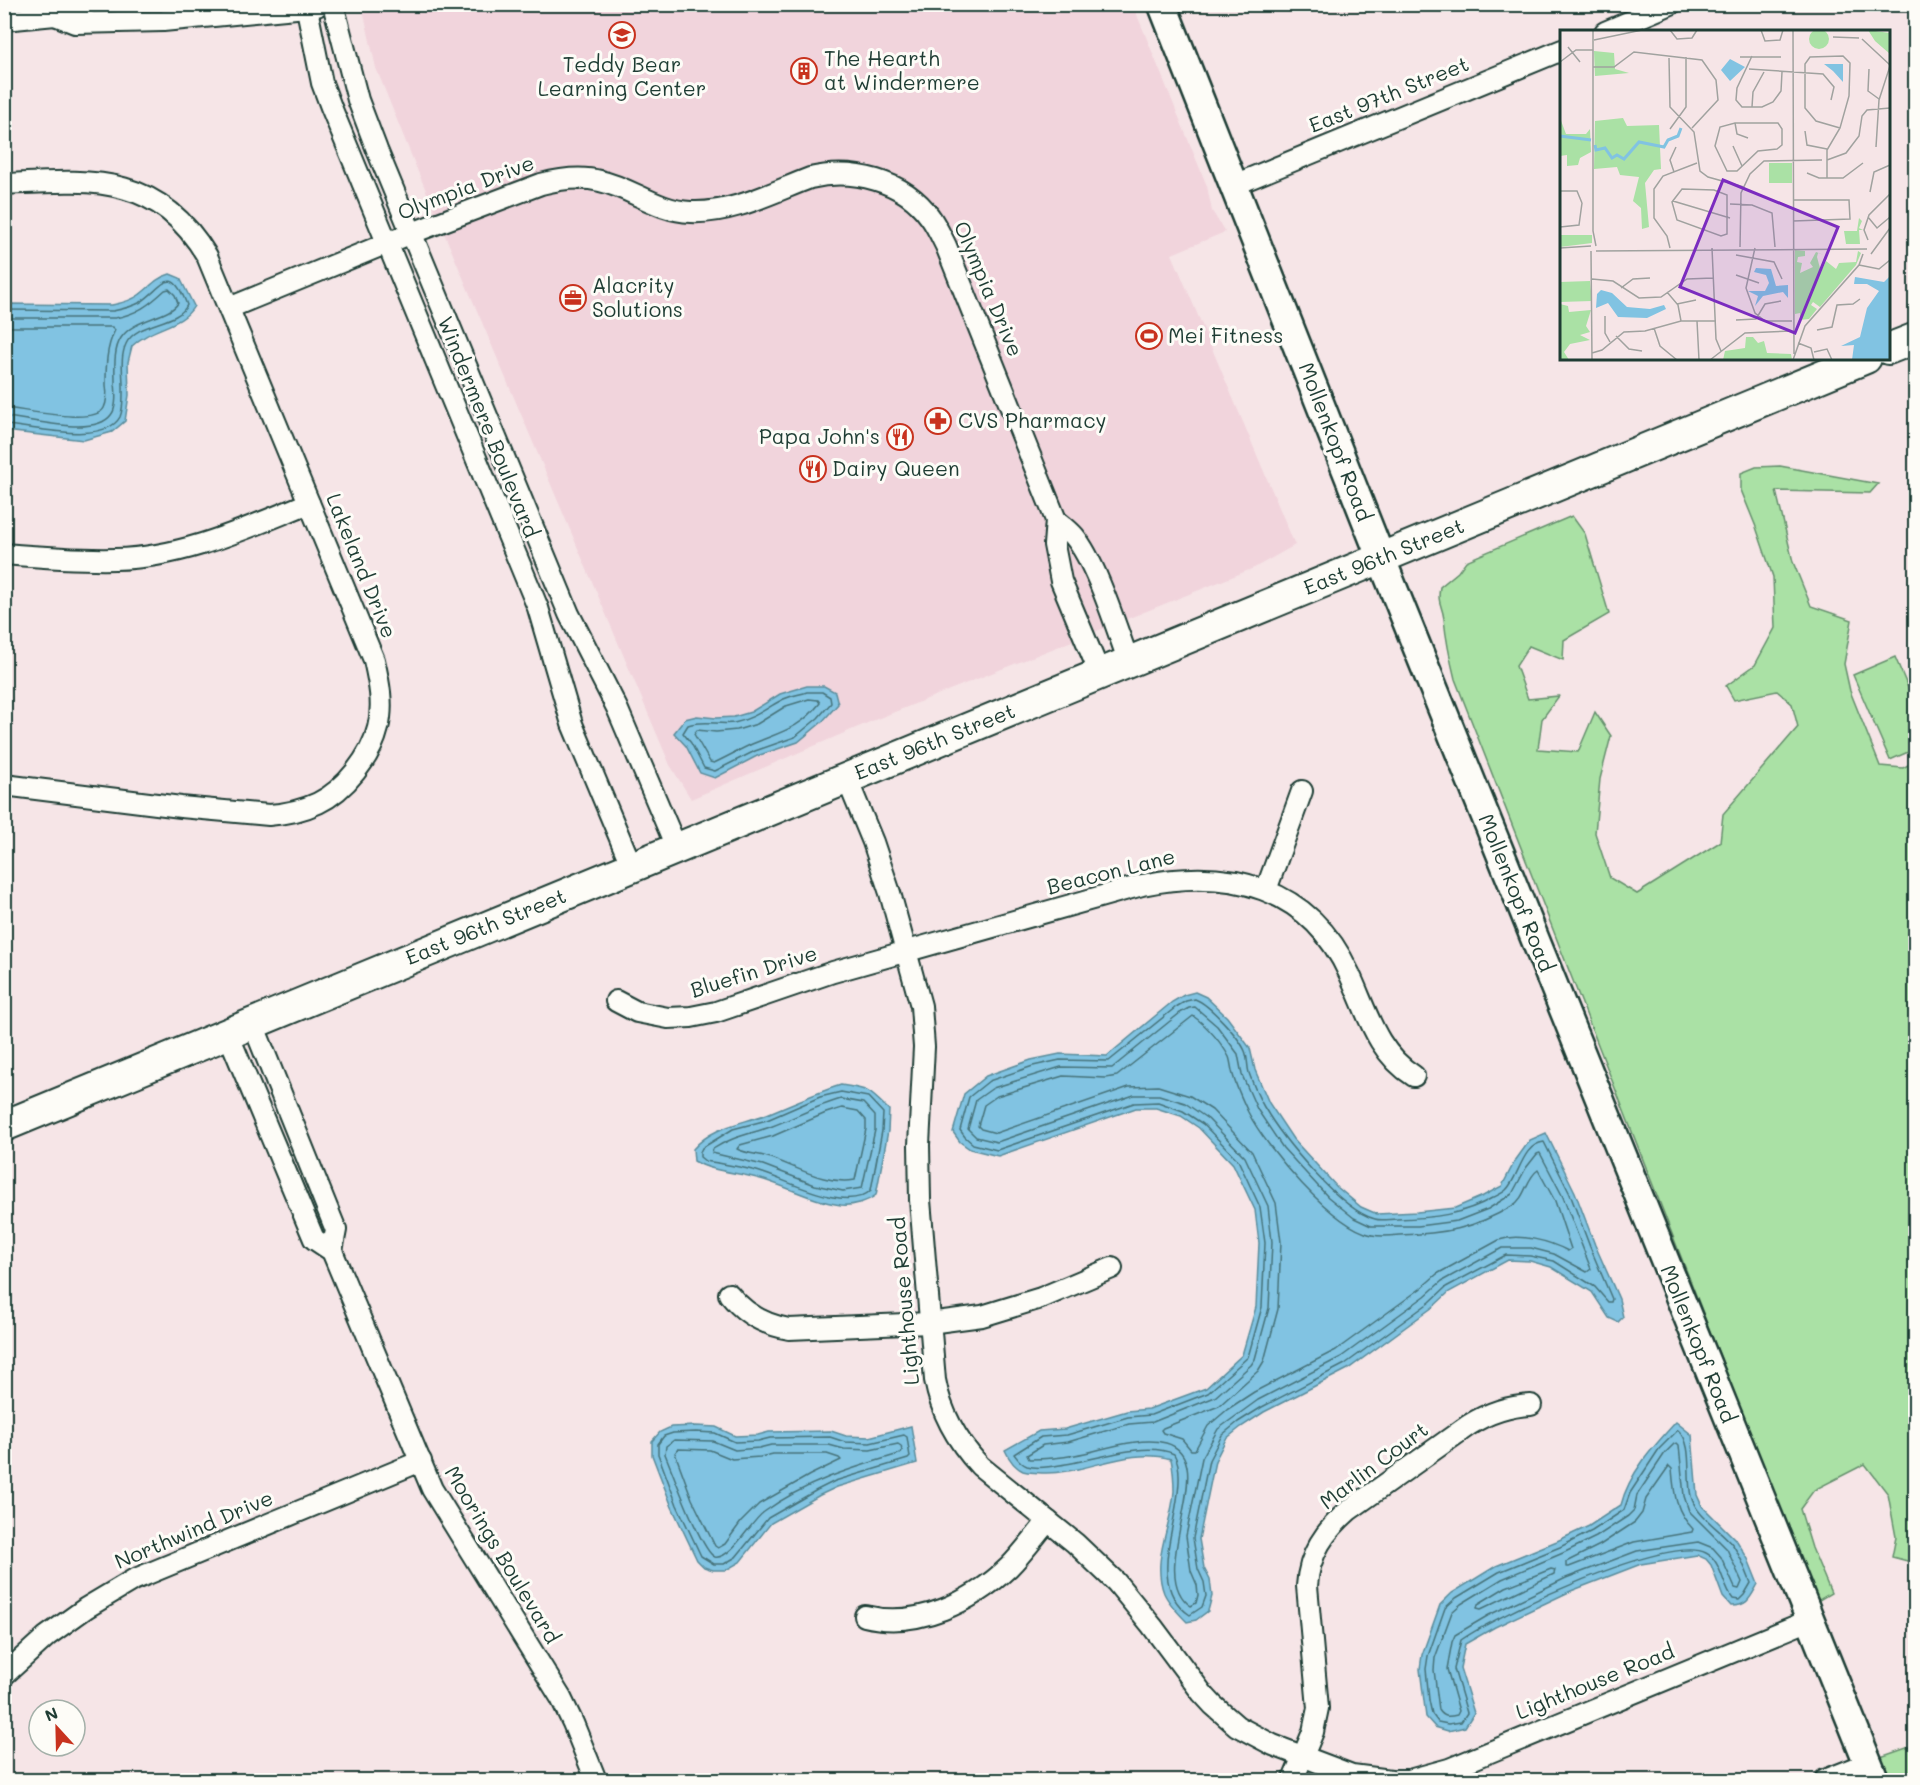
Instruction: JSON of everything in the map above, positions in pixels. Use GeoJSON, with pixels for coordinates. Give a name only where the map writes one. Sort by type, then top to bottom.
{"type":"FeatureCollection","features":[{"type":"Feature","properties":{"kind":"main road"},"geometry":{"type":"LineString","coordinates":[[1890,348],[1916,338]]}},
{"type":"Feature","properties":{"kind":"main road","name":"East 96th Street"},"geometry":{"type":"LineString","coordinates":[[4,1126],[1861,360]]}},
{"type":"Feature","properties":{"kind":"street"},"geometry":{"type":"LineString","coordinates":[[4,20],[55,15],[72,7],[88,4]]}},
{"type":"Feature","properties":{"kind":"street","name":"Windermere Boulevard"},"geometry":{"type":"LineString","coordinates":[[333,4],[358,100],[569,614],[617,708],[676,849]]}},
{"type":"Feature","properties":{"kind":"street","name":"Mollenkopf Road"},"geometry":{"type":"LineString","coordinates":[[1162,4],[1381,558],[1871,1772]]}},
{"type":"Feature","properties":{"kind":"street"},"geometry":{"type":"LineString","coordinates":[[1610,30],[1671,4]]}},
{"type":"Feature","properties":{"kind":"street"},"geometry":{"type":"LineString","coordinates":[[55,15],[75,23],[163,21],[312,6]]}},
{"type":"Feature","properties":{"kind":"street","name":"Windermere Boulevard"},"geometry":{"type":"LineString","coordinates":[[312,6],[322,83],[386,244],[538,608],[573,724],[632,867]]}},
{"type":"Feature","properties":{"kind":"street","name":"East 97th Street"},"geometry":{"type":"LineString","coordinates":[[1234,185],[1560,51]]}},
{"type":"Feature","properties":{"kind":"street","name":"Olympia Drive"},"geometry":{"type":"LineString","coordinates":[[229,308],[412,233],[541,184],[576,178],[600,181],[621,188],[658,206],[692,212],[728,208],[824,175],[844,174],[885,183],[903,192],[930,216],[946,246],[1056,520],[1074,537],[1085,554],[1129,662]]}},
{"type":"Feature","properties":{"kind":"street","name":"Lakeland Drive"},"geometry":{"type":"LineString","coordinates":[[4,184],[69,181],[108,183],[139,192],[157,202],[182,222],[200,244],[229,308],[374,660],[379,683],[380,707],[378,729],[370,748],[361,763],[339,788],[319,803],[283,814],[269,815],[181,807],[4,785]]}},
{"type":"Feature","properties":{"kind":"street"},"geometry":{"type":"LineString","coordinates":[[4,554],[116,559],[163,553],[212,542],[309,503]]}},
{"type":"Feature","properties":{"kind":"street","name":"Olympia Drive"},"geometry":{"type":"LineString","coordinates":[[1056,520],[1054,545],[1061,581],[1100,674]]}},
{"type":"Feature","properties":{"kind":"street","name":"Lighthouse Road"},"geometry":{"type":"LineString","coordinates":[[847,779],[873,842],[919,998],[924,1064],[919,1145],[920,1200],[936,1387],[944,1412],[954,1434],[980,1466],[1087,1554],[1121,1588],[1213,1705],[1244,1730],[1303,1757],[1360,1777],[1409,1780],[1449,1769],[1810,1620]]}},
{"type":"Feature","properties":{"kind":"street"},"geometry":{"type":"LineString","coordinates":[[1266,890],[1302,791]]}},
{"type":"Feature","properties":{"kind":"street","name":"Beacon Lane"},"geometry":{"type":"LineString","coordinates":[[907,952],[1166,880],[1206,878],[1252,885],[1280,897],[1301,911],[1330,941],[1347,968],[1376,1036],[1392,1058],[1414,1076]]}},
{"type":"Feature","properties":{"kind":"street","name":"Bluefin Drive"},"geometry":{"type":"LineString","coordinates":[[616,1001],[630,1010],[645,1015],[668,1018],[691,1017],[716,1012],[803,982],[907,952]]}},
{"type":"Feature","properties":{"kind":"street","name":"Moorings Boulevard"},"geometry":{"type":"LineString","coordinates":[[240,1029],[314,1239],[332,1251],[440,1504],[565,1706],[596,1780]]}},
{"type":"Feature","properties":{"kind":"street","name":"Moorings Boulevard"},"geometry":{"type":"LineString","coordinates":[[240,1029],[336,1230],[332,1251]]}},
{"type":"Feature","properties":{"kind":"street"},"geometry":{"type":"LineString","coordinates":[[729,1294],[740,1306],[759,1319],[773,1326],[789,1329],[929,1323],[997,1313],[1041,1298],[1112,1268]]}},
{"type":"Feature","properties":{"kind":"street","name":"Marlin Court"},"geometry":{"type":"LineString","coordinates":[[1293,1780],[1313,1732],[1318,1708],[1307,1586],[1309,1570],[1321,1539],[1349,1510],[1469,1425],[1500,1410],[1531,1405]]}},
{"type":"Feature","properties":{"kind":"street","name":"Northwind Drive"},"geometry":{"type":"LineString","coordinates":[[4,1675],[47,1636],[86,1608],[133,1580],[421,1461]]}},
{"type":"Feature","properties":{"kind":"street"},"geometry":{"type":"LineString","coordinates":[[865,1616],[903,1619],[928,1615],[964,1599],[991,1582],[1010,1566],[1048,1521]]}},
{"type":"Feature","properties":{"kind":"street"},"geometry":{"type":"LineString","coordinates":[[1825,1780],[1871,1772]]}},
{"type":"Feature","properties":{"kind":"shaded area"},"geometry":{"type":"Polygon","coordinates":[[[362,5],[1133,5],[1207,186],[1212,211],[1225,232],[1172,254],[1295,545],[1254,568],[872,721],[691,799],[670,765],[416,167],[376,68],[362,5]]]}},
{"type":"Feature","properties":{"kind":"green space"},"geometry":{"type":"Polygon","coordinates":[[[1780,466],[1878,484],[1870,493],[1776,491],[1793,562],[1811,606],[1852,620],[1844,664],[1850,691],[1880,766],[1903,768],[1915,761],[1915,1563],[1892,1557],[1896,1537],[1888,1494],[1865,1464],[1814,1490],[1800,1509],[1812,1548],[1831,1593],[1816,1602],[1455,679],[1439,597],[1440,587],[1458,572],[1466,561],[1572,516],[1585,534],[1609,614],[1564,640],[1563,660],[1529,646],[1516,666],[1528,699],[1559,696],[1542,719],[1538,749],[1578,752],[1595,712],[1611,736],[1600,779],[1595,833],[1610,878],[1637,894],[1720,842],[1723,814],[1798,727],[1792,704],[1777,691],[1734,700],[1726,686],[1755,665],[1775,628],[1773,577],[1741,490],[1741,473],[1756,467],[1780,466]]]}},
{"type":"Feature","properties":{"kind":"green space"},"geometry":{"type":"Polygon","coordinates":[[[1895,657],[1915,704],[1915,749],[1890,760],[1853,675],[1895,657]]]}},
{"type":"Feature","properties":{"kind":"green space"},"geometry":{"type":"Polygon","coordinates":[[[1915,1745],[1915,1780],[1883,1780],[1875,1759],[1915,1745]]]}},
{"type":"Feature","properties":{"kind":"water"},"geometry":{"type":"Polygon","coordinates":[[[170,274],[180,278],[194,306],[182,318],[132,346],[128,362],[129,395],[125,421],[112,432],[84,440],[5,431],[5,304],[112,305],[123,303],[133,299],[157,280],[170,274]]]}},
{"type":"Feature","properties":{"kind":"water"},"geometry":{"type":"Polygon","coordinates":[[[807,686],[824,686],[835,692],[838,704],[822,722],[798,742],[757,756],[715,778],[700,773],[686,746],[674,733],[685,719],[697,716],[734,717],[751,712],[780,694],[807,686]]]}},
{"type":"Feature","properties":{"kind":"water"},"geometry":{"type":"Polygon","coordinates":[[[1195,992],[1206,997],[1227,1017],[1250,1048],[1255,1070],[1269,1103],[1293,1139],[1337,1187],[1361,1207],[1377,1214],[1455,1208],[1483,1196],[1502,1186],[1515,1161],[1530,1140],[1546,1133],[1575,1192],[1619,1299],[1623,1317],[1618,1322],[1609,1318],[1592,1292],[1551,1267],[1530,1261],[1508,1260],[1449,1292],[1433,1307],[1348,1369],[1264,1412],[1241,1427],[1226,1439],[1215,1461],[1199,1539],[1212,1596],[1208,1611],[1196,1620],[1187,1622],[1164,1593],[1161,1580],[1161,1555],[1174,1491],[1171,1459],[1139,1456],[1074,1470],[1042,1473],[1023,1471],[1012,1462],[1005,1450],[1039,1431],[1065,1429],[1127,1411],[1149,1409],[1206,1388],[1242,1355],[1256,1307],[1259,1243],[1255,1210],[1233,1164],[1199,1128],[1181,1116],[1156,1108],[1136,1108],[998,1156],[970,1149],[960,1142],[953,1132],[964,1094],[986,1076],[1031,1060],[1060,1054],[1107,1056],[1172,1002],[1195,992]]]}},
{"type":"Feature","properties":{"kind":"water"},"geometry":{"type":"Polygon","coordinates":[[[841,1085],[868,1092],[889,1110],[888,1131],[876,1195],[868,1200],[850,1205],[830,1203],[767,1181],[717,1170],[694,1161],[693,1149],[718,1130],[767,1114],[841,1085]]]}},
{"type":"Feature","properties":{"kind":"water"},"geometry":{"type":"Polygon","coordinates":[[[1676,1422],[1692,1435],[1697,1495],[1702,1506],[1737,1541],[1748,1559],[1758,1584],[1750,1597],[1741,1605],[1731,1606],[1723,1597],[1711,1565],[1706,1559],[1697,1555],[1641,1564],[1571,1591],[1465,1644],[1460,1668],[1474,1713],[1465,1727],[1448,1731],[1435,1727],[1426,1717],[1420,1669],[1422,1655],[1440,1605],[1452,1593],[1496,1566],[1589,1526],[1621,1505],[1636,1471],[1676,1422]]]}},
{"type":"Feature","properties":{"kind":"water"},"geometry":{"type":"Polygon","coordinates":[[[911,1426],[917,1463],[837,1487],[820,1495],[771,1523],[740,1562],[726,1570],[713,1570],[704,1567],[697,1560],[672,1507],[652,1455],[652,1441],[660,1432],[671,1427],[716,1427],[735,1436],[769,1432],[831,1431],[846,1436],[869,1437],[911,1426]]]}},
{"type":"Feature","properties":{"kind":"place","name":"Teddy Bear Learning Center"},"geometry":{"type":"Point","coordinates":[622,35]}},
{"type":"Feature","properties":{"kind":"place","name":"The Hearth at Windermere"},"geometry":{"type":"Point","coordinates":[804,71]}},
{"type":"Feature","properties":{"kind":"place","name":"Alacrity Solutions"},"geometry":{"type":"Point","coordinates":[573,298]}},
{"type":"Feature","properties":{"kind":"place","name":"Mei Fitness"},"geometry":{"type":"Point","coordinates":[1149,336]}},
{"type":"Feature","properties":{"kind":"place","name":"CVS Pharmacy"},"geometry":{"type":"Point","coordinates":[938,421]}},
{"type":"Feature","properties":{"kind":"place","name":"Papa John's"},"geometry":{"type":"Point","coordinates":[900,437]}},
{"type":"Feature","properties":{"kind":"place","name":"Dairy Queen"},"geometry":{"type":"Point","coordinates":[813,469]}}]}
